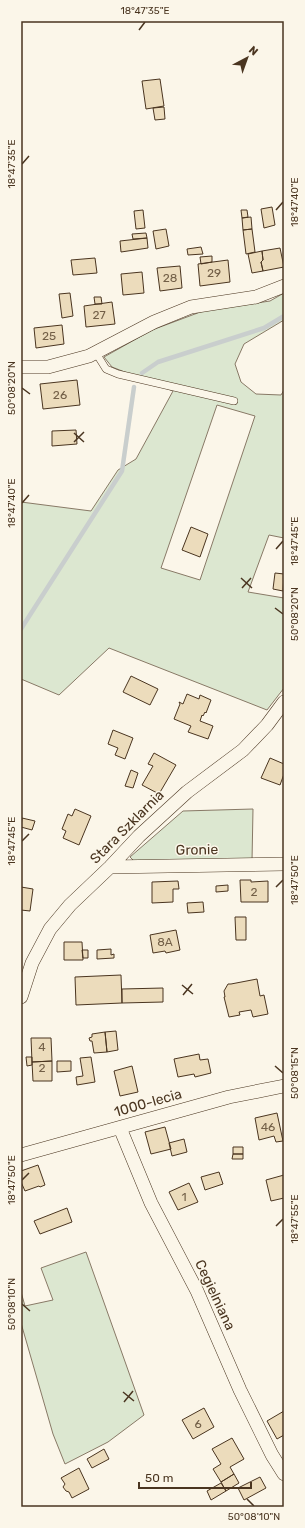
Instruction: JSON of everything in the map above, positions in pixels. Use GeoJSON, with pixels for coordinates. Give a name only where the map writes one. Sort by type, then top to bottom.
{"type":"FeatureCollection","features":[{"type":"Feature","properties":{"kind":"street"},"geometry":{"type":"LineString","coordinates":[[21,367],[48,367],[89,356],[154,322],[191,307],[256,296],[284,286]]}},
{"type":"Feature","properties":{"kind":"street","name":"Stara Szklarnia"},"geometry":{"type":"LineString","coordinates":[[21,997],[32,963],[50,929],[70,905],[110,867],[139,836],[187,792],[243,750],[267,725],[284,702]]}},
{"type":"Feature","properties":{"kind":"street","name":"Gronie"},"geometry":{"type":"LineString","coordinates":[[110,867],[284,864]]}},
{"type":"Feature","properties":{"kind":"street","name":"1000-lecia"},"geometry":{"type":"LineString","coordinates":[[21,1155],[229,1096],[284,1086]]}},
{"type":"Feature","properties":{"kind":"street","name":"Cegielniana"},"geometry":{"type":"LineString","coordinates":[[120,1128],[151,1203],[197,1291],[240,1390],[272,1456],[284,1474]]}},
{"type":"Feature","properties":{"kind":"lane"},"geometry":{"type":"LineString","coordinates":[[96,353],[106,369],[118,374],[234,401]]}},
{"type":"Feature","properties":{"kind":"green space"},"geometry":{"type":"Polygon","coordinates":[[[284,293],[284,320],[244,344],[235,364],[241,382],[256,394],[281,395],[284,390],[284,538],[269,535],[248,592],[284,598],[284,688],[267,710],[109,648],[59,695],[21,679],[21,502],[91,511],[118,470],[136,459],[173,391],[112,367],[104,357],[152,330],[203,311],[270,301],[284,293]],[[217,405],[161,568],[200,580],[255,416],[217,405]]]}},
{"type":"Feature","properties":{"kind":"green space"},"geometry":{"type":"Polygon","coordinates":[[[253,809],[252,861],[136,863],[130,857],[183,811],[253,809]]]}},
{"type":"Feature","properties":{"kind":"green space"},"geometry":{"type":"Polygon","coordinates":[[[86,1252],[144,1415],[108,1442],[65,1464],[53,1434],[21,1323],[21,1292],[25,1306],[53,1300],[41,1268],[86,1252]]]}},
{"type":"Feature","properties":{"kind":"building"},"geometry":{"type":"Polygon","coordinates":[[[160,79],[164,106],[146,109],[142,81],[160,79]]]}},
{"type":"Feature","properties":{"kind":"building"},"geometry":{"type":"Polygon","coordinates":[[[164,107],[165,119],[155,120],[153,108],[164,107]]]}},
{"type":"Feature","properties":{"kind":"building"},"geometry":{"type":"Polygon","coordinates":[[[272,207],[275,225],[264,228],[261,209],[272,207]]]}},
{"type":"Feature","properties":{"kind":"building"},"geometry":{"type":"Polygon","coordinates":[[[143,210],[145,228],[136,229],[134,211],[143,210]]]}},
{"type":"Feature","properties":{"kind":"building"},"geometry":{"type":"Polygon","coordinates":[[[241,210],[247,210],[248,217],[242,218],[241,210]]]}},
{"type":"Feature","properties":{"kind":"building"},"geometry":{"type":"Polygon","coordinates":[[[251,217],[252,229],[243,230],[242,218],[251,217]]]}},
{"type":"Feature","properties":{"kind":"building"},"geometry":{"type":"Polygon","coordinates":[[[166,229],[169,246],[156,249],[153,231],[166,229]]]}},
{"type":"Feature","properties":{"kind":"building"},"geometry":{"type":"Polygon","coordinates":[[[252,229],[255,252],[246,254],[243,230],[252,229]]]}},
{"type":"Feature","properties":{"kind":"building"},"geometry":{"type":"Polygon","coordinates":[[[146,233],[147,238],[133,239],[132,234],[146,233]]]}},
{"type":"Feature","properties":{"kind":"building"},"geometry":{"type":"Polygon","coordinates":[[[147,238],[148,248],[121,252],[120,241],[147,238]]]}},
{"type":"Feature","properties":{"kind":"building"},"geometry":{"type":"Polygon","coordinates":[[[201,247],[203,254],[188,255],[187,249],[201,247]]]}},
{"type":"Feature","properties":{"kind":"building"},"geometry":{"type":"Polygon","coordinates":[[[280,248],[284,267],[263,271],[261,262],[263,260],[262,251],[280,248]]]}},
{"type":"Feature","properties":{"kind":"building"},"geometry":{"type":"Polygon","coordinates":[[[262,251],[263,260],[261,262],[263,271],[252,273],[248,254],[262,251]]]}},
{"type":"Feature","properties":{"kind":"building"},"geometry":{"type":"Polygon","coordinates":[[[212,256],[212,262],[201,264],[200,257],[212,256]]]}},
{"type":"Feature","properties":{"kind":"building"},"geometry":{"type":"Polygon","coordinates":[[[95,258],[97,273],[73,275],[71,260],[95,258]]]}},
{"type":"Feature","properties":{"kind":"building"},"geometry":{"type":"Polygon","coordinates":[[[228,260],[230,282],[200,286],[198,264],[228,260]]]}},
{"type":"Feature","properties":{"kind":"building"},"geometry":{"type":"Polygon","coordinates":[[[180,266],[182,288],[160,291],[157,268],[180,266]]]}},
{"type":"Feature","properties":{"kind":"building"},"geometry":{"type":"Polygon","coordinates":[[[142,272],[144,293],[123,295],[121,274],[142,272]]]}},
{"type":"Feature","properties":{"kind":"building"},"geometry":{"type":"Polygon","coordinates":[[[70,293],[73,316],[62,318],[59,294],[70,293]]]}},
{"type":"Feature","properties":{"kind":"building"},"geometry":{"type":"Polygon","coordinates":[[[94,297],[101,297],[102,304],[95,304],[94,297]]]}},
{"type":"Feature","properties":{"kind":"building"},"geometry":{"type":"Polygon","coordinates":[[[112,302],[115,324],[86,327],[84,306],[112,302]]]}},
{"type":"Feature","properties":{"kind":"building"},"geometry":{"type":"Polygon","coordinates":[[[62,325],[64,344],[36,348],[34,328],[62,325]]]}},
{"type":"Feature","properties":{"kind":"building"},"geometry":{"type":"Polygon","coordinates":[[[77,380],[80,405],[43,409],[40,384],[77,380]]]}},
{"type":"Feature","properties":{"kind":"building"},"geometry":{"type":"Polygon","coordinates":[[[76,430],[77,444],[52,446],[52,431],[76,430]]]}},
{"type":"Feature","properties":{"kind":"building"},"geometry":{"type":"Polygon","coordinates":[[[191,527],[208,534],[200,557],[182,550],[191,527]]]}},
{"type":"Feature","properties":{"kind":"building"},"geometry":{"type":"Polygon","coordinates":[[[275,573],[284,574],[283,591],[273,589],[275,573]]]}},
{"type":"Feature","properties":{"kind":"building"},"geometry":{"type":"Polygon","coordinates":[[[131,676],[158,689],[150,705],[123,692],[131,676]]]}},
{"type":"Feature","properties":{"kind":"building"},"geometry":{"type":"Polygon","coordinates":[[[187,694],[199,699],[200,695],[211,700],[206,713],[205,712],[203,716],[202,715],[200,721],[213,726],[208,739],[188,732],[191,726],[174,719],[180,704],[179,702],[183,704],[187,694]]]}},
{"type":"Feature","properties":{"kind":"building"},"geometry":{"type":"Polygon","coordinates":[[[113,730],[133,738],[125,759],[115,755],[118,748],[108,744],[113,730]]]}},
{"type":"Feature","properties":{"kind":"building"},"geometry":{"type":"Polygon","coordinates":[[[154,753],[176,765],[159,794],[142,785],[153,766],[148,764],[154,753]]]}},
{"type":"Feature","properties":{"kind":"building"},"geometry":{"type":"Polygon","coordinates":[[[270,758],[284,764],[284,774],[280,785],[261,778],[270,758]]]}},
{"type":"Feature","properties":{"kind":"building"},"geometry":{"type":"Polygon","coordinates":[[[131,770],[138,773],[133,788],[125,786],[131,770]]]}},
{"type":"Feature","properties":{"kind":"building"},"geometry":{"type":"Polygon","coordinates":[[[75,809],[91,816],[79,845],[63,838],[66,831],[62,829],[68,814],[72,816],[75,809]]]}},
{"type":"Feature","properties":{"kind":"building"},"geometry":{"type":"Polygon","coordinates":[[[22,818],[35,821],[32,830],[21,827],[22,818]]]}},
{"type":"Feature","properties":{"kind":"building"},"geometry":{"type":"Polygon","coordinates":[[[240,880],[251,880],[251,882],[268,881],[268,902],[241,902],[240,880]]]}},
{"type":"Feature","properties":{"kind":"building"},"geometry":{"type":"Polygon","coordinates":[[[178,881],[179,889],[173,889],[173,902],[152,903],[152,882],[178,881]]]}},
{"type":"Feature","properties":{"kind":"building"},"geometry":{"type":"Polygon","coordinates":[[[228,885],[228,891],[216,892],[216,886],[228,885]]]}},
{"type":"Feature","properties":{"kind":"building"},"geometry":{"type":"Polygon","coordinates":[[[21,887],[33,889],[30,911],[21,910],[21,887]]]}},
{"type":"Feature","properties":{"kind":"building"},"geometry":{"type":"Polygon","coordinates":[[[203,902],[204,912],[188,913],[187,903],[203,902]]]}},
{"type":"Feature","properties":{"kind":"building"},"geometry":{"type":"Polygon","coordinates":[[[235,917],[246,917],[246,940],[236,940],[235,917]]]}},
{"type":"Feature","properties":{"kind":"building"},"geometry":{"type":"Polygon","coordinates":[[[176,930],[180,950],[166,953],[165,951],[153,953],[150,935],[176,930]]]}},
{"type":"Feature","properties":{"kind":"building"},"geometry":{"type":"Polygon","coordinates":[[[64,942],[82,942],[83,960],[64,960],[64,942]]]}},
{"type":"Feature","properties":{"kind":"building"},"geometry":{"type":"Polygon","coordinates":[[[111,949],[111,955],[114,954],[114,958],[97,959],[97,950],[111,949]]]}},
{"type":"Feature","properties":{"kind":"building"},"geometry":{"type":"Polygon","coordinates":[[[82,950],[88,950],[88,958],[83,958],[82,950]]]}},
{"type":"Feature","properties":{"kind":"building"},"geometry":{"type":"Polygon","coordinates":[[[121,975],[122,1003],[76,1005],[75,977],[121,975]]]}},
{"type":"Feature","properties":{"kind":"building"},"geometry":{"type":"Polygon","coordinates":[[[257,979],[260,996],[264,995],[268,1014],[253,1017],[251,1010],[239,1012],[240,1015],[229,1017],[224,997],[224,991],[228,984],[257,979]]]}},
{"type":"Feature","properties":{"kind":"building"},"geometry":{"type":"Polygon","coordinates":[[[163,988],[163,1002],[122,1003],[122,989],[163,988]]]}},
{"type":"Feature","properties":{"kind":"building"},"geometry":{"type":"Polygon","coordinates":[[[116,1031],[118,1050],[107,1052],[105,1032],[116,1031]]]}},
{"type":"Feature","properties":{"kind":"building"},"geometry":{"type":"Polygon","coordinates":[[[105,1032],[107,1052],[94,1053],[92,1041],[90,1041],[89,1038],[92,1037],[92,1034],[105,1032]]]}},
{"type":"Feature","properties":{"kind":"building"},"geometry":{"type":"Polygon","coordinates":[[[31,1038],[51,1038],[52,1061],[32,1062],[31,1038]]]}},
{"type":"Feature","properties":{"kind":"building"},"geometry":{"type":"Polygon","coordinates":[[[199,1054],[200,1060],[208,1059],[211,1073],[195,1077],[194,1074],[178,1077],[174,1059],[199,1054]]]}},
{"type":"Feature","properties":{"kind":"building"},"geometry":{"type":"Polygon","coordinates":[[[26,1057],[32,1057],[32,1065],[27,1066],[26,1057]]]}},
{"type":"Feature","properties":{"kind":"building"},"geometry":{"type":"Polygon","coordinates":[[[91,1057],[95,1082],[77,1085],[76,1077],[83,1076],[80,1058],[91,1057]]]}},
{"type":"Feature","properties":{"kind":"building"},"geometry":{"type":"Polygon","coordinates":[[[52,1061],[52,1081],[33,1081],[32,1062],[52,1061]]]}},
{"type":"Feature","properties":{"kind":"building"},"geometry":{"type":"Polygon","coordinates":[[[57,1061],[71,1061],[71,1071],[57,1072],[57,1061]]]}},
{"type":"Feature","properties":{"kind":"building"},"geometry":{"type":"Polygon","coordinates":[[[132,1066],[138,1092],[120,1096],[114,1071],[132,1066]]]}},
{"type":"Feature","properties":{"kind":"building"},"geometry":{"type":"Polygon","coordinates":[[[277,1113],[283,1141],[276,1142],[274,1136],[259,1140],[255,1118],[277,1113]]]}},
{"type":"Feature","properties":{"kind":"building"},"geometry":{"type":"Polygon","coordinates":[[[165,1127],[171,1149],[151,1154],[145,1132],[165,1127]]]}},
{"type":"Feature","properties":{"kind":"building"},"geometry":{"type":"Polygon","coordinates":[[[184,1139],[187,1152],[172,1156],[169,1143],[184,1139]]]}},
{"type":"Feature","properties":{"kind":"building"},"geometry":{"type":"Polygon","coordinates":[[[233,1147],[243,1147],[243,1154],[233,1154],[233,1147]]]}},
{"type":"Feature","properties":{"kind":"building"},"geometry":{"type":"Polygon","coordinates":[[[233,1154],[243,1154],[243,1159],[232,1159],[233,1154]]]}},
{"type":"Feature","properties":{"kind":"building"},"geometry":{"type":"Polygon","coordinates":[[[38,1165],[45,1185],[25,1191],[21,1182],[21,1171],[38,1165]]]}},
{"type":"Feature","properties":{"kind":"building"},"geometry":{"type":"Polygon","coordinates":[[[219,1172],[223,1184],[205,1190],[201,1177],[219,1172]]]}},
{"type":"Feature","properties":{"kind":"building"},"geometry":{"type":"Polygon","coordinates":[[[284,1175],[284,1198],[271,1201],[266,1180],[284,1175]]]}},
{"type":"Feature","properties":{"kind":"building"},"geometry":{"type":"Polygon","coordinates":[[[189,1183],[198,1202],[178,1210],[169,1192],[189,1183]]]}},
{"type":"Feature","properties":{"kind":"building"},"geometry":{"type":"Polygon","coordinates":[[[67,1208],[72,1222],[40,1234],[34,1221],[67,1208]]]}},
{"type":"Feature","properties":{"kind":"building"},"geometry":{"type":"Polygon","coordinates":[[[204,1408],[214,1427],[193,1439],[182,1420],[204,1408]]]}},
{"type":"Feature","properties":{"kind":"building"},"geometry":{"type":"Polygon","coordinates":[[[284,1411],[284,1435],[277,1439],[267,1421],[284,1411]]]}},
{"type":"Feature","properties":{"kind":"building"},"geometry":{"type":"Polygon","coordinates":[[[232,1438],[244,1459],[230,1467],[234,1474],[221,1482],[213,1469],[221,1464],[212,1449],[232,1438]]]}},
{"type":"Feature","properties":{"kind":"building"},"geometry":{"type":"Polygon","coordinates":[[[104,1449],[109,1459],[92,1468],[87,1459],[104,1449]]]}},
{"type":"Feature","properties":{"kind":"building"},"geometry":{"type":"Polygon","coordinates":[[[79,1468],[89,1489],[72,1498],[69,1492],[63,1487],[65,1484],[61,1478],[79,1468]]]}},
{"type":"Feature","properties":{"kind":"building"},"geometry":{"type":"Polygon","coordinates":[[[234,1474],[239,1483],[226,1491],[221,1482],[234,1474]]]}},
{"type":"Feature","properties":{"kind":"building"},"geometry":{"type":"Polygon","coordinates":[[[260,1477],[266,1488],[244,1500],[238,1488],[260,1477]]]}},
{"type":"Feature","properties":{"kind":"building"},"geometry":{"type":"Polygon","coordinates":[[[221,1483],[226,1491],[211,1500],[207,1491],[221,1483]]]}},
{"type":"Feature","properties":{"kind":"waterway"},"geometry":{"type":"LineString","coordinates":[[142,373],[158,362],[264,328],[284,316]]}},
{"type":"Feature","properties":{"kind":"waterway"},"geometry":{"type":"LineString","coordinates":[[21,629],[122,471],[134,387]]}}]}
